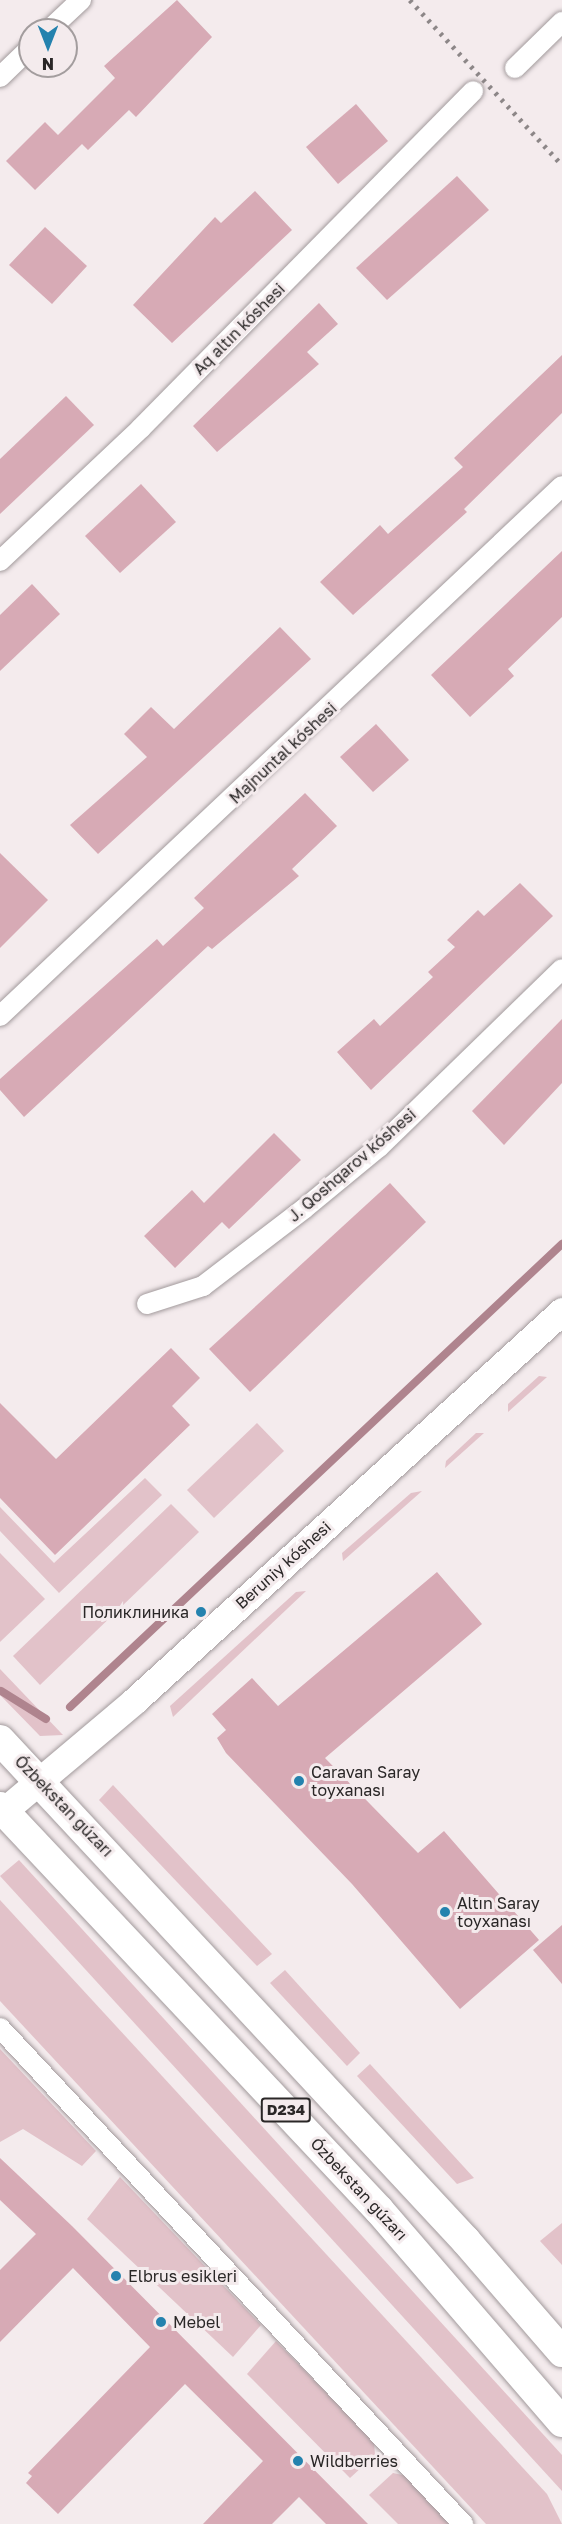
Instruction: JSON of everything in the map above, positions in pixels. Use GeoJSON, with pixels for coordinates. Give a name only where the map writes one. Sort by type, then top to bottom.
{"type":"FeatureCollection","features":[{"type":"Feature","properties":{"kind":"main road","name":"Ózbekstan gúzarı"},"geometry":{"type":"LineString","coordinates":[[2,1746],[41,1781],[562,2352]]}},
{"type":"Feature","properties":{"kind":"main road","name":"Ózbekstan gúzarı"},"geometry":{"type":"LineString","coordinates":[[1,1811],[379,2210],[562,2422]]}},
{"type":"Feature","properties":{"kind":"street"},"geometry":{"type":"LineString","coordinates":[[62,18],[81,0]]}},
{"type":"Feature","properties":{"kind":"street"},"geometry":{"type":"LineString","coordinates":[[515,68],[562,22]]}},
{"type":"Feature","properties":{"kind":"street"},"geometry":{"type":"LineString","coordinates":[[0,77],[18,60]]}},
{"type":"Feature","properties":{"kind":"street","name":"Aq altın kóshesi"},"geometry":{"type":"LineString","coordinates":[[0,561],[141,428],[473,92]]}},
{"type":"Feature","properties":{"kind":"street","name":"Majnuntal kóshesi"},"geometry":{"type":"LineString","coordinates":[[0,1016],[562,486]]}},
{"type":"Feature","properties":{"kind":"street","name":"J. Qoshqarov kóshesi"},"geometry":{"type":"LineString","coordinates":[[147,1304],[203,1286],[305,1208],[379,1147],[562,969]]}},
{"type":"Feature","properties":{"kind":"street","name":"Beruniy kóshesi"},"geometry":{"type":"LineString","coordinates":[[1,1811],[41,1781],[562,1311]]}},
{"type":"Feature","properties":{"kind":"street"},"geometry":{"type":"LineString","coordinates":[[0,2028],[463,2524]]}},
{"type":"Feature","properties":{"kind":"shaded area"},"geometry":{"type":"Polygon","coordinates":[[[539,1376],[547,1377],[508,1412],[508,1404],[539,1376]]]}},
{"type":"Feature","properties":{"kind":"shaded area"},"geometry":{"type":"Polygon","coordinates":[[[257,1423],[284,1451],[214,1518],[187,1490],[257,1423]]]}},
{"type":"Feature","properties":{"kind":"shaded area"},"geometry":{"type":"Polygon","coordinates":[[[476,1433],[484,1433],[445,1468],[446,1461],[476,1433]]]}},
{"type":"Feature","properties":{"kind":"shaded area"},"geometry":{"type":"Polygon","coordinates":[[[145,1478],[162,1495],[59,1593],[0,1531],[0,1507],[54,1563],[145,1478]]]}},
{"type":"Feature","properties":{"kind":"shaded area"},"geometry":{"type":"Polygon","coordinates":[[[422,1491],[343,1561],[342,1553],[411,1493],[422,1491]]]}},
{"type":"Feature","properties":{"kind":"shaded area"},"geometry":{"type":"Polygon","coordinates":[[[171,1504],[199,1532],[40,1685],[13,1656],[171,1504]]]}},
{"type":"Feature","properties":{"kind":"shaded area"},"geometry":{"type":"Polygon","coordinates":[[[0,1553],[45,1599],[0,1642],[0,1553]]]}},
{"type":"Feature","properties":{"kind":"shaded area"},"geometry":{"type":"Polygon","coordinates":[[[306,1591],[173,1717],[170,1706],[296,1592],[306,1591]]]}},
{"type":"Feature","properties":{"kind":"shaded area"},"geometry":{"type":"Polygon","coordinates":[[[0,1669],[63,1735],[40,1736],[0,1695],[0,1669]]]}},
{"type":"Feature","properties":{"kind":"shaded area"},"geometry":{"type":"Polygon","coordinates":[[[113,1785],[272,1954],[257,1966],[99,1800],[113,1785]]]}},
{"type":"Feature","properties":{"kind":"shaded area"},"geometry":{"type":"Polygon","coordinates":[[[19,1860],[562,2455],[562,2491],[0,1876],[19,1860]]]}},
{"type":"Feature","properties":{"kind":"shaded area"},"geometry":{"type":"Polygon","coordinates":[[[0,1900],[547,2494],[562,2524],[486,2524],[0,2001],[0,1900]]]}},
{"type":"Feature","properties":{"kind":"shaded area"},"geometry":{"type":"Polygon","coordinates":[[[285,1970],[360,2053],[347,2066],[270,1983],[285,1970]]]}},
{"type":"Feature","properties":{"kind":"shaded area"},"geometry":{"type":"Polygon","coordinates":[[[0,2049],[96,2151],[82,2166],[23,2129],[0,2142],[0,2049]]]}},
{"type":"Feature","properties":{"kind":"shaded area"},"geometry":{"type":"Polygon","coordinates":[[[370,2064],[474,2178],[457,2184],[357,2076],[370,2064]]]}},
{"type":"Feature","properties":{"kind":"shaded area"},"geometry":{"type":"Polygon","coordinates":[[[120,2177],[261,2325],[233,2357],[87,2219],[120,2177]]]}},
{"type":"Feature","properties":{"kind":"shaded area"},"geometry":{"type":"Polygon","coordinates":[[[562,2223],[562,2265],[540,2241],[562,2223]]]}},
{"type":"Feature","properties":{"kind":"shaded area"},"geometry":{"type":"Polygon","coordinates":[[[276,2341],[374,2442],[375,2455],[350,2478],[247,2374],[276,2341]]]}},
{"type":"Feature","properties":{"kind":"shaded area"},"geometry":{"type":"Polygon","coordinates":[[[393,2473],[407,2476],[449,2524],[398,2524],[369,2495],[393,2473]]]}},
{"type":"Feature","properties":{"kind":"building"},"geometry":{"type":"Polygon","coordinates":[[[177,0],[212,37],[136,117],[129,110],[88,150],[82,144],[35,190],[6,161],[45,122],[58,135],[115,78],[104,66],[177,0]]]}},
{"type":"Feature","properties":{"kind":"building"},"geometry":{"type":"Polygon","coordinates":[[[356,104],[388,141],[338,184],[306,147],[356,104]]]}},
{"type":"Feature","properties":{"kind":"building"},"geometry":{"type":"Polygon","coordinates":[[[457,176],[489,210],[387,300],[356,268],[457,176]]]}},
{"type":"Feature","properties":{"kind":"building"},"geometry":{"type":"Polygon","coordinates":[[[255,191],[292,230],[172,343],[133,305],[215,217],[221,223],[255,191]]]}},
{"type":"Feature","properties":{"kind":"building"},"geometry":{"type":"Polygon","coordinates":[[[45,227],[87,266],[52,304],[9,265],[45,227]]]}},
{"type":"Feature","properties":{"kind":"building"},"geometry":{"type":"Polygon","coordinates":[[[319,303],[338,324],[307,352],[319,364],[217,452],[193,426],[319,303]]]}},
{"type":"Feature","properties":{"kind":"building"},"geometry":{"type":"Polygon","coordinates":[[[562,355],[562,413],[464,509],[467,512],[353,615],[320,582],[380,525],[388,534],[463,467],[454,458],[562,355]]]}},
{"type":"Feature","properties":{"kind":"building"},"geometry":{"type":"Polygon","coordinates":[[[66,396],[94,425],[0,514],[0,459],[66,396]]]}},
{"type":"Feature","properties":{"kind":"building"},"geometry":{"type":"Polygon","coordinates":[[[141,484],[176,522],[120,573],[85,536],[141,484]]]}},
{"type":"Feature","properties":{"kind":"building"},"geometry":{"type":"Polygon","coordinates":[[[562,551],[562,617],[508,669],[514,676],[470,717],[431,675],[562,551]]]}},
{"type":"Feature","properties":{"kind":"building"},"geometry":{"type":"Polygon","coordinates":[[[32,584],[60,614],[0,671],[0,615],[32,584]]]}},
{"type":"Feature","properties":{"kind":"building"},"geometry":{"type":"Polygon","coordinates":[[[280,627],[311,659],[98,854],[70,825],[147,757],[124,734],[151,707],[174,729],[280,627]]]}},
{"type":"Feature","properties":{"kind":"building"},"geometry":{"type":"Polygon","coordinates":[[[376,724],[409,760],[373,792],[340,757],[376,724]]]}},
{"type":"Feature","properties":{"kind":"building"},"geometry":{"type":"Polygon","coordinates":[[[305,793],[337,826],[292,869],[299,876],[212,949],[208,946],[24,1117],[0,1090],[0,1079],[157,939],[163,946],[204,908],[194,898],[305,793]]]}},
{"type":"Feature","properties":{"kind":"building"},"geometry":{"type":"Polygon","coordinates":[[[0,853],[48,900],[0,948],[0,853]]]}},
{"type":"Feature","properties":{"kind":"building"},"geometry":{"type":"Polygon","coordinates":[[[520,883],[553,916],[371,1090],[337,1052],[374,1019],[380,1026],[433,977],[428,972],[455,947],[447,940],[478,910],[484,916],[520,883]]]}},
{"type":"Feature","properties":{"kind":"building"},"geometry":{"type":"Polygon","coordinates":[[[562,1019],[562,1083],[504,1145],[472,1111],[562,1019]]]}},
{"type":"Feature","properties":{"kind":"building"},"geometry":{"type":"Polygon","coordinates":[[[274,1133],[301,1160],[229,1229],[222,1222],[175,1268],[144,1236],[192,1190],[204,1203],[274,1133]]]}},
{"type":"Feature","properties":{"kind":"building"},"geometry":{"type":"Polygon","coordinates":[[[390,1183],[426,1222],[250,1392],[209,1349],[390,1183]]]}},
{"type":"Feature","properties":{"kind":"building"},"geometry":{"type":"Polygon","coordinates":[[[171,1348],[200,1378],[172,1406],[190,1425],[55,1555],[0,1498],[0,1403],[56,1459],[171,1348]]]}},
{"type":"Feature","properties":{"kind":"building"},"geometry":{"type":"Polygon","coordinates":[[[437,1572],[482,1624],[325,1758],[418,1853],[444,1831],[539,1940],[460,2009],[352,1884],[226,1753],[217,1738],[226,1730],[212,1714],[252,1678],[278,1706],[437,1572]]]}},
{"type":"Feature","properties":{"kind":"building"},"geometry":{"type":"Polygon","coordinates":[[[562,1925],[562,1984],[533,1950],[562,1925]]]}},
{"type":"Feature","properties":{"kind":"building"},"geometry":{"type":"Polygon","coordinates":[[[0,2158],[72,2226],[368,2524],[326,2524],[299,2497],[272,2524],[203,2524],[263,2461],[185,2384],[58,2514],[26,2483],[32,2476],[28,2473],[150,2347],[73,2268],[0,2342],[0,2270],[36,2234],[0,2200],[0,2158]]]}},
{"type":"Feature","properties":{"kind":"waterway"},"geometry":{"type":"LineString","coordinates":[[70,1707],[562,1244]]}},
{"type":"Feature","properties":{"kind":"waterway"},"geometry":{"type":"LineString","coordinates":[[1,1691],[46,1719]]}},
{"type":"Feature","properties":{"kind":"railway"},"geometry":{"type":"LineString","coordinates":[[410,0],[562,165]]}},
{"type":"Feature","properties":{"kind":"place","name":"Поликлиника"},"geometry":{"type":"Point","coordinates":[201,1612]}},
{"type":"Feature","properties":{"kind":"place","name":"Caravan Saray toyxanası"},"geometry":{"type":"Point","coordinates":[299,1781]}},
{"type":"Feature","properties":{"kind":"place","name":"Altın Saray toyxanası"},"geometry":{"type":"Point","coordinates":[445,1912]}},
{"type":"Feature","properties":{"kind":"place","name":"Elbrus esikleri"},"geometry":{"type":"Point","coordinates":[116,2276]}},
{"type":"Feature","properties":{"kind":"place","name":"Mebel"},"geometry":{"type":"Point","coordinates":[161,2322]}},
{"type":"Feature","properties":{"kind":"place","name":"Wildberries"},"geometry":{"type":"Point","coordinates":[298,2461]}}]}
